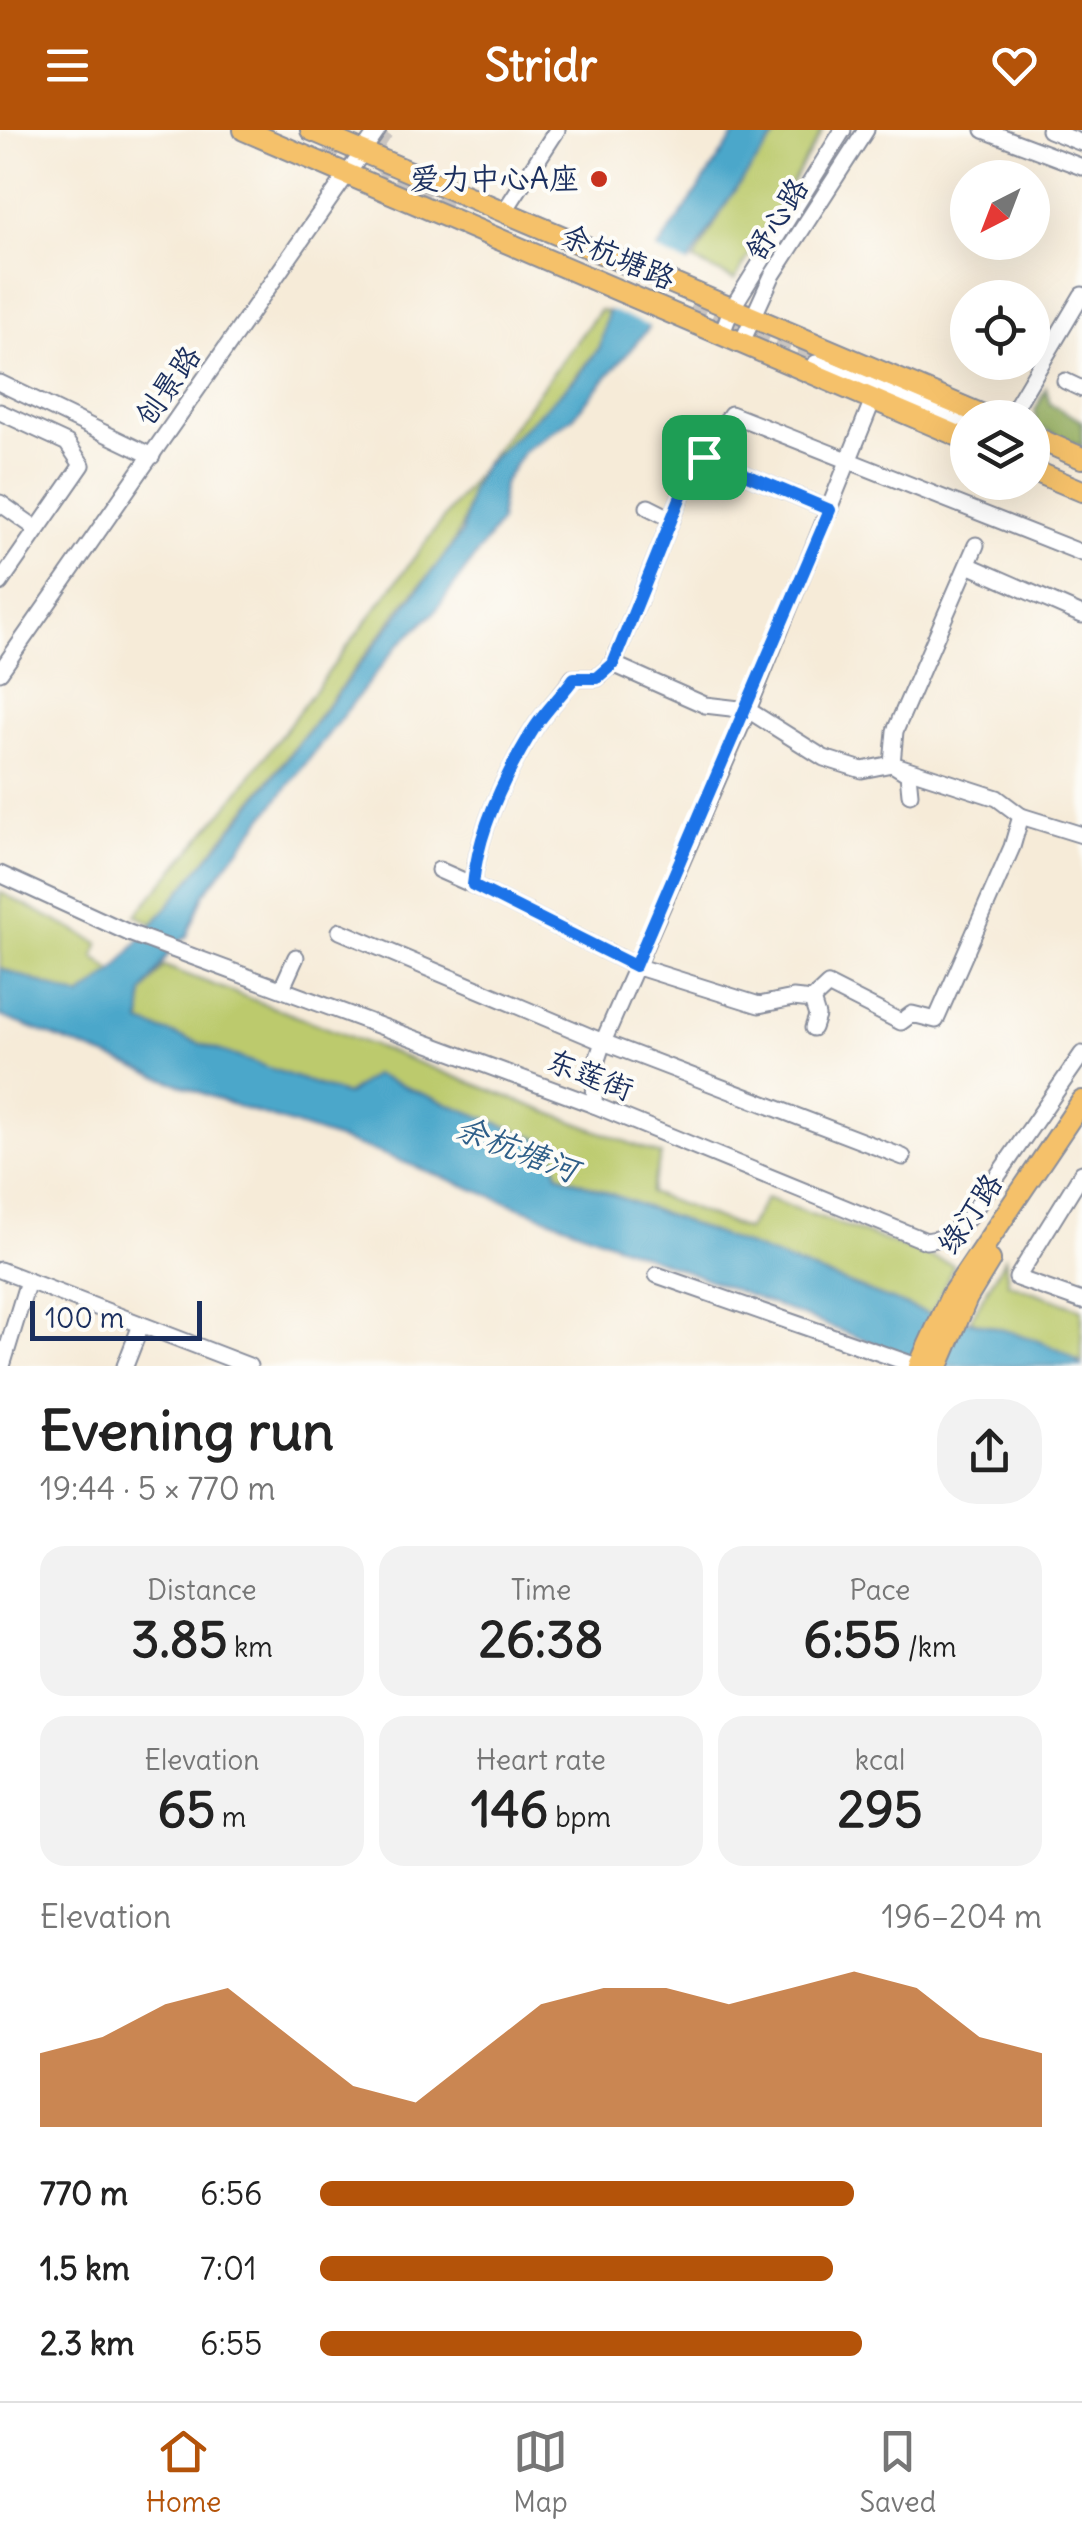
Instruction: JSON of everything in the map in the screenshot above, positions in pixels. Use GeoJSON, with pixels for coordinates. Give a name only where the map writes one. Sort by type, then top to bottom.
{"type":"FeatureCollection","features":[{"type":"Feature","properties":{"kind":"main road","name":"余杭塘路"},"geometry":{"type":"LineString","coordinates":[[244,130],[950,432]]}},
{"type":"Feature","properties":{"kind":"main road","name":"余杭塘路"},"geometry":{"type":"LineString","coordinates":[[311,130],[950,401]]}},
{"type":"Feature","properties":{"kind":"main road"},"geometry":{"type":"LineString","coordinates":[[1050,445],[1082,458]]}},
{"type":"Feature","properties":{"kind":"main road"},"geometry":{"type":"LineString","coordinates":[[1050,478],[1082,491]]}},
{"type":"Feature","properties":{"kind":"main road","name":"绿汀路"},"geometry":{"type":"LineString","coordinates":[[918,1366],[1082,1102]]}},
{"type":"Feature","properties":{"kind":"main road","name":"绿汀路"},"geometry":{"type":"LineString","coordinates":[[938,1366],[959,1296],[1082,1121]]}},
{"type":"Feature","properties":{"kind":"street","name":"创景路"},"geometry":{"type":"LineString","coordinates":[[0,672],[378,130]]}},
{"type":"Feature","properties":{"kind":"street"},"geometry":{"type":"LineString","coordinates":[[504,212],[556,130]]}},
{"type":"Feature","properties":{"kind":"street","name":"舒心路"},"geometry":{"type":"LineString","coordinates":[[722,333],[731,310],[842,130]]}},
{"type":"Feature","properties":{"kind":"street","name":"舒心路"},"geometry":{"type":"LineString","coordinates":[[742,342],[772,276],[866,130]]}},
{"type":"Feature","properties":{"kind":"street"},"geometry":{"type":"LineString","coordinates":[[984,130],[1082,167]]}},
{"type":"Feature","properties":{"kind":"street"},"geometry":{"type":"LineString","coordinates":[[1049,130],[1082,143]]}},
{"type":"Feature","properties":{"kind":"street"},"geometry":{"type":"LineString","coordinates":[[1020,400],[1082,295]]}},
{"type":"Feature","properties":{"kind":"street"},"geometry":{"type":"LineString","coordinates":[[950,411],[817,360],[950,419]]}},
{"type":"Feature","properties":{"kind":"street"},"geometry":{"type":"LineString","coordinates":[[1065,382],[1082,389]]}},
{"type":"Feature","properties":{"kind":"street"},"geometry":{"type":"LineString","coordinates":[[0,383],[152,456]]}},
{"type":"Feature","properties":{"kind":"street"},"geometry":{"type":"LineString","coordinates":[[594,1105],[596,1066],[603,1042],[748,710],[874,397]]}},
{"type":"Feature","properties":{"kind":"street"},"geometry":{"type":"LineString","coordinates":[[0,412],[67,444],[79,455],[82,466],[0,583]]}},
{"type":"Feature","properties":{"kind":"street"},"geometry":{"type":"LineString","coordinates":[[473,885],[475,863],[496,801],[536,726],[574,678],[597,678],[613,664],[672,520],[731,414],[1082,554]]}},
{"type":"Feature","properties":{"kind":"street"},"geometry":{"type":"LineString","coordinates":[[704,457],[830,510]]}},
{"type":"Feature","properties":{"kind":"street"},"geometry":{"type":"LineString","coordinates":[[0,503],[37,530]]}},
{"type":"Feature","properties":{"kind":"street"},"geometry":{"type":"LineString","coordinates":[[648,507],[672,520]]}},
{"type":"Feature","properties":{"kind":"street"},"geometry":{"type":"LineString","coordinates":[[892,764],[895,731],[976,545]]}},
{"type":"Feature","properties":{"kind":"street"},"geometry":{"type":"LineString","coordinates":[[968,566],[1080,610]]}},
{"type":"Feature","properties":{"kind":"street"},"geometry":{"type":"LineString","coordinates":[[613,664],[705,705],[748,710],[824,758],[862,770],[892,764],[997,798],[1022,816],[1082,835]]}},
{"type":"Feature","properties":{"kind":"street"},"geometry":{"type":"LineString","coordinates":[[892,764],[908,774],[910,794]]}},
{"type":"Feature","properties":{"kind":"street"},"geometry":{"type":"LineString","coordinates":[[439,870],[635,966],[758,1005],[793,998],[812,1000],[828,985],[901,1022],[912,1014],[936,1020],[1022,816]]}},
{"type":"Feature","properties":{"kind":"street","name":"东莲街"},"geometry":{"type":"LineString","coordinates":[[0,874],[129,933],[594,1105],[926,1241],[948,1237],[969,1216],[1082,1054]]}},
{"type":"Feature","properties":{"kind":"street"},"geometry":{"type":"LineString","coordinates":[[340,931],[603,1042],[903,1157]]}},
{"type":"Feature","properties":{"kind":"street"},"geometry":{"type":"LineString","coordinates":[[282,988],[296,957]]}},
{"type":"Feature","properties":{"kind":"street"},"geometry":{"type":"LineString","coordinates":[[812,1000],[818,1016],[813,1028]]}},
{"type":"Feature","properties":{"kind":"street"},"geometry":{"type":"LineString","coordinates":[[1082,1173],[1017,1278],[1082,1301]]}},
{"type":"Feature","properties":{"kind":"street"},"geometry":{"type":"LineString","coordinates":[[0,1270],[249,1366]]}},
{"type":"Feature","properties":{"kind":"street"},"geometry":{"type":"LineString","coordinates":[[657,1275],[918,1366]]}},
{"type":"Feature","properties":{"kind":"street"},"geometry":{"type":"LineString","coordinates":[[0,1338],[24,1279]]}},
{"type":"Feature","properties":{"kind":"street"},"geometry":{"type":"LineString","coordinates":[[2,1366],[24,1279]]}},
{"type":"Feature","properties":{"kind":"street"},"geometry":{"type":"LineString","coordinates":[[125,1366],[141,1325]]}},
{"type":"Feature","properties":{"kind":"green space"},"geometry":{"type":"Polygon","coordinates":[[[780,130],[823,130],[735,280],[694,261],[730,197],[780,130]]]}},
{"type":"Feature","properties":{"kind":"green space"},"geometry":{"type":"Polygon","coordinates":[[[600,310],[608,312],[600,347],[467,507],[457,535],[441,560],[153,924],[136,915],[234,798],[600,310]]]}},
{"type":"Feature","properties":{"kind":"green space"},"geometry":{"type":"Polygon","coordinates":[[[1050,404],[1082,421],[1082,447],[1050,432],[1050,404]]]}},
{"type":"Feature","properties":{"kind":"green space"},"geometry":{"type":"Polygon","coordinates":[[[0,892],[99,943],[94,957],[113,972],[80,997],[0,968],[0,892]]]}},
{"type":"Feature","properties":{"kind":"green space"},"geometry":{"type":"Polygon","coordinates":[[[164,966],[661,1155],[650,1193],[747,1230],[766,1198],[954,1265],[931,1315],[558,1174],[551,1144],[374,1075],[346,1095],[141,1023],[143,993],[164,966]]]}},
{"type":"Feature","properties":{"kind":"green space"},"geometry":{"type":"Polygon","coordinates":[[[1005,1258],[1008,1283],[1082,1309],[1082,1362],[970,1320],[1005,1258]]]}},
{"type":"Feature","properties":{"kind":"water","name":"余杭塘河"},"geometry":{"type":"Polygon","coordinates":[[[738,130],[780,130],[730,197],[647,330],[572,418],[524,451],[503,484],[500,522],[434,613],[397,646],[204,894],[187,936],[174,945],[143,993],[141,1023],[346,1095],[374,1075],[551,1144],[558,1174],[931,1315],[1034,1339],[1082,1366],[932,1366],[380,1153],[228,1103],[0,1016],[0,968],[80,997],[113,972],[242,817],[462,533],[470,491],[484,466],[579,375],[600,347],[608,312],[660,246],[738,130]]]}},
{"type":"Feature","properties":{"kind":"pier"},"geometry":{"type":"Polygon","coordinates":[[[653,249],[695,267],[651,327],[605,308],[653,249]]]}},
{"type":"Feature","properties":{"kind":"tunnel"},"geometry":{"type":"LineString","coordinates":[[357,153],[374,150],[387,130]]}},
{"type":"Feature","properties":{"kind":"tunnel"},"geometry":{"type":"LineString","coordinates":[[323,152],[365,171]]}},
{"type":"Feature","properties":{"kind":"tunnel"},"geometry":{"type":"LineString","coordinates":[[378,163],[392,176],[455,201]]}},
{"type":"Feature","properties":{"kind":"tunnel"},"geometry":{"type":"LineString","coordinates":[[690,310],[816,363]]}},
{"type":"Feature","properties":{"kind":"place","name":"爱力中心A座"},"geometry":{"type":"Point","coordinates":[599,179]}},
{"type":"Feature","properties":{"kind":"route"},"geometry":{"type":"LineString","coordinates":[[704,457],[830,510],[748,710],[635,966],[473,885],[475,863],[496,801],[536,726],[574,678],[597,678],[613,664],[683,491],[704,457]]}}]}
